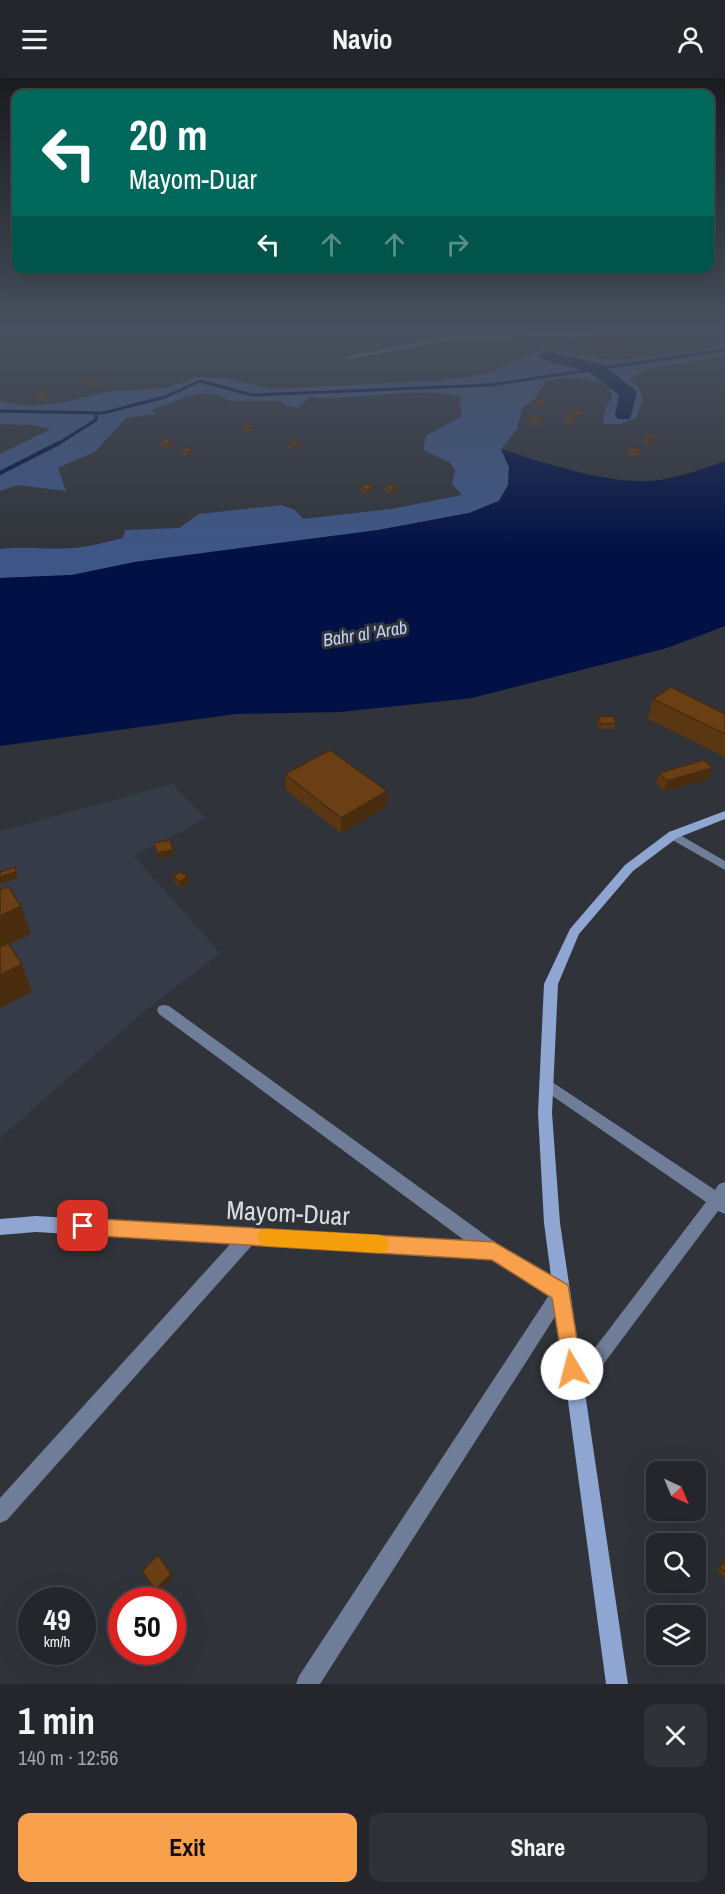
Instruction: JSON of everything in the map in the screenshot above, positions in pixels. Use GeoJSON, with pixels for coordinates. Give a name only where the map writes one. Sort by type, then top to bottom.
{"type":"FeatureCollection","features":[{"type":"Feature","properties":{"kind":"main road"},"geometry":{"type":"LineString","coordinates":[[617,1684],[552,1223],[545,1113],[551,984],[574,932],[629,868],[673,835],[725,815]]}},
{"type":"Feature","properties":{"kind":"main road","name":"Mayom-Duar"},"geometry":{"type":"LineString","coordinates":[[0,1227],[36,1224],[494,1251],[561,1292]]}},
{"type":"Feature","properties":{"kind":"street"},"geometry":{"type":"LineString","coordinates":[[673,835],[725,866]]}},
{"type":"Feature","properties":{"kind":"street"},"geometry":{"type":"LineString","coordinates":[[164,1010],[494,1251]]}},
{"type":"Feature","properties":{"kind":"street"},"geometry":{"type":"LineString","coordinates":[[546,1084],[722,1198],[575,1388]]}},
{"type":"Feature","properties":{"kind":"street"},"geometry":{"type":"LineString","coordinates":[[0,1513],[249,1236]]}},
{"type":"Feature","properties":{"kind":"street"},"geometry":{"type":"LineString","coordinates":[[307,1684],[561,1292]]}},
{"type":"Feature","properties":{"kind":"shaded area"},"geometry":{"type":"Polygon","coordinates":[[[0,404],[28,406],[168,404],[152,410],[156,414],[126,418],[96,451],[58,468],[66,491],[18,485],[0,491],[0,454],[51,429],[33,425],[0,424],[0,404]]]}},
{"type":"Feature","properties":{"kind":"shaded area"},"geometry":{"type":"Polygon","coordinates":[[[284,404],[303,404],[299,408],[284,404]]]}},
{"type":"Feature","properties":{"kind":"shaded area"},"geometry":{"type":"Polygon","coordinates":[[[528,404],[522,408],[517,429],[501,449],[509,467],[508,485],[499,501],[469,513],[378,530],[135,562],[72,575],[0,578],[0,549],[85,547],[123,538],[125,530],[179,528],[199,514],[281,505],[295,510],[303,519],[391,509],[462,495],[452,484],[455,470],[449,462],[423,450],[426,436],[462,416],[460,405],[528,404]]]}},
{"type":"Feature","properties":{"kind":"shaded area"},"geometry":{"type":"Polygon","coordinates":[[[608,404],[641,404],[636,418],[621,424],[603,424],[608,404]]]}},
{"type":"Feature","properties":{"kind":"shaded area"},"geometry":{"type":"Polygon","coordinates":[[[172,784],[206,818],[134,856],[220,953],[147,1009],[0,1138],[0,831],[172,784]]]}},
{"type":"Feature","properties":{"kind":"water","name":"Bahr al 'Arab"},"geometry":{"type":"Polygon","coordinates":[[[501,449],[574,471],[631,481],[667,479],[725,461],[725,626],[667,648],[472,698],[340,712],[236,714],[0,746],[0,578],[72,575],[135,562],[378,530],[469,513],[499,501],[508,485],[509,467],[501,449]]]}},
{"type":"Feature","properties":{"kind":"building"},"geometry":{"type":"Polygon","coordinates":[[[577,410],[584,412],[578,415],[570,412],[577,410]]]}},
{"type":"Feature","properties":{"kind":"building"},"geometry":{"type":"Polygon","coordinates":[[[535,416],[543,419],[537,421],[529,418],[535,416]]]}},
{"type":"Feature","properties":{"kind":"building"},"geometry":{"type":"Polygon","coordinates":[[[565,416],[575,417],[574,420],[565,419],[565,416]]]}},
{"type":"Feature","properties":{"kind":"building"},"geometry":{"type":"Polygon","coordinates":[[[249,424],[254,426],[247,428],[242,426],[249,424]]]}},
{"type":"Feature","properties":{"kind":"building"},"geometry":{"type":"Polygon","coordinates":[[[655,434],[659,436],[648,439],[644,437],[655,434]]]}},
{"type":"Feature","properties":{"kind":"building"},"geometry":{"type":"Polygon","coordinates":[[[167,439],[172,442],[166,444],[160,442],[167,439]]]}},
{"type":"Feature","properties":{"kind":"building"},"geometry":{"type":"Polygon","coordinates":[[[295,441],[300,444],[294,446],[289,443],[295,441]]]}},
{"type":"Feature","properties":{"kind":"building"},"geometry":{"type":"Polygon","coordinates":[[[188,447],[193,450],[187,452],[181,450],[188,447]]]}},
{"type":"Feature","properties":{"kind":"building"},"geometry":{"type":"Polygon","coordinates":[[[631,447],[642,449],[639,452],[628,450],[631,447]]]}},
{"type":"Feature","properties":{"kind":"building"},"geometry":{"type":"Polygon","coordinates":[[[367,484],[373,487],[367,490],[361,487],[367,484]]]}},
{"type":"Feature","properties":{"kind":"building"},"geometry":{"type":"Polygon","coordinates":[[[391,485],[397,487],[391,490],[385,487],[391,485]]]}},
{"type":"Feature","properties":{"kind":"building"},"geometry":{"type":"Polygon","coordinates":[[[671,687],[725,714],[725,734],[653,699],[671,687]]]}},
{"type":"Feature","properties":{"kind":"building"},"geometry":{"type":"Polygon","coordinates":[[[613,716],[616,723],[601,724],[598,717],[613,716]]]}},
{"type":"Feature","properties":{"kind":"building"},"geometry":{"type":"Polygon","coordinates":[[[330,750],[387,791],[341,818],[285,774],[330,750]]]}},
{"type":"Feature","properties":{"kind":"building"},"geometry":{"type":"Polygon","coordinates":[[[704,760],[712,768],[667,781],[659,773],[704,760]]]}},
{"type":"Feature","properties":{"kind":"building"},"geometry":{"type":"Polygon","coordinates":[[[170,840],[173,850],[157,853],[154,843],[170,840]]]}},
{"type":"Feature","properties":{"kind":"building"},"geometry":{"type":"Polygon","coordinates":[[[15,867],[16,872],[0,877],[0,872],[15,867]]]}},
{"type":"Feature","properties":{"kind":"building"},"geometry":{"type":"Polygon","coordinates":[[[181,872],[188,877],[179,882],[173,876],[181,872]]]}},
{"type":"Feature","properties":{"kind":"building"},"geometry":{"type":"Polygon","coordinates":[[[8,886],[21,906],[0,916],[0,890],[8,886]]]}},
{"type":"Feature","properties":{"kind":"building"},"geometry":{"type":"Polygon","coordinates":[[[8,943],[22,964],[0,975],[0,947],[8,943]]]}},
{"type":"Feature","properties":{"kind":"building"},"geometry":{"type":"Polygon","coordinates":[[[158,1555],[171,1574],[158,1587],[153,1587],[142,1571],[158,1555]]]}},
{"type":"Feature","properties":{"kind":"building"},"geometry":{"type":"Polygon","coordinates":[[[725,1560],[725,1572],[720,1568],[725,1560]]]}},
{"type":"Feature","properties":{"kind":"waterway"},"geometry":{"type":"LineString","coordinates":[[0,411],[103,413],[138,404]]}},
{"type":"Feature","properties":{"kind":"waterway"},"geometry":{"type":"LineString","coordinates":[[624,415],[626,404]]}},
{"type":"Feature","properties":{"kind":"waterway"},"geometry":{"type":"LineString","coordinates":[[56,445],[96,420],[96,415]]}},
{"type":"Feature","properties":{"kind":"waterway"},"geometry":{"type":"LineString","coordinates":[[0,473],[59,443]]}},
{"type":"Feature","properties":{"kind":"slow traffic"},"geometry":{"type":"LineString","coordinates":[[266,1238],[380,1244]]}},
{"type":"Feature","properties":{"kind":"route"},"geometry":{"type":"LineString","coordinates":[[83,1226],[494,1251],[561,1292],[572,1369]]}}]}
